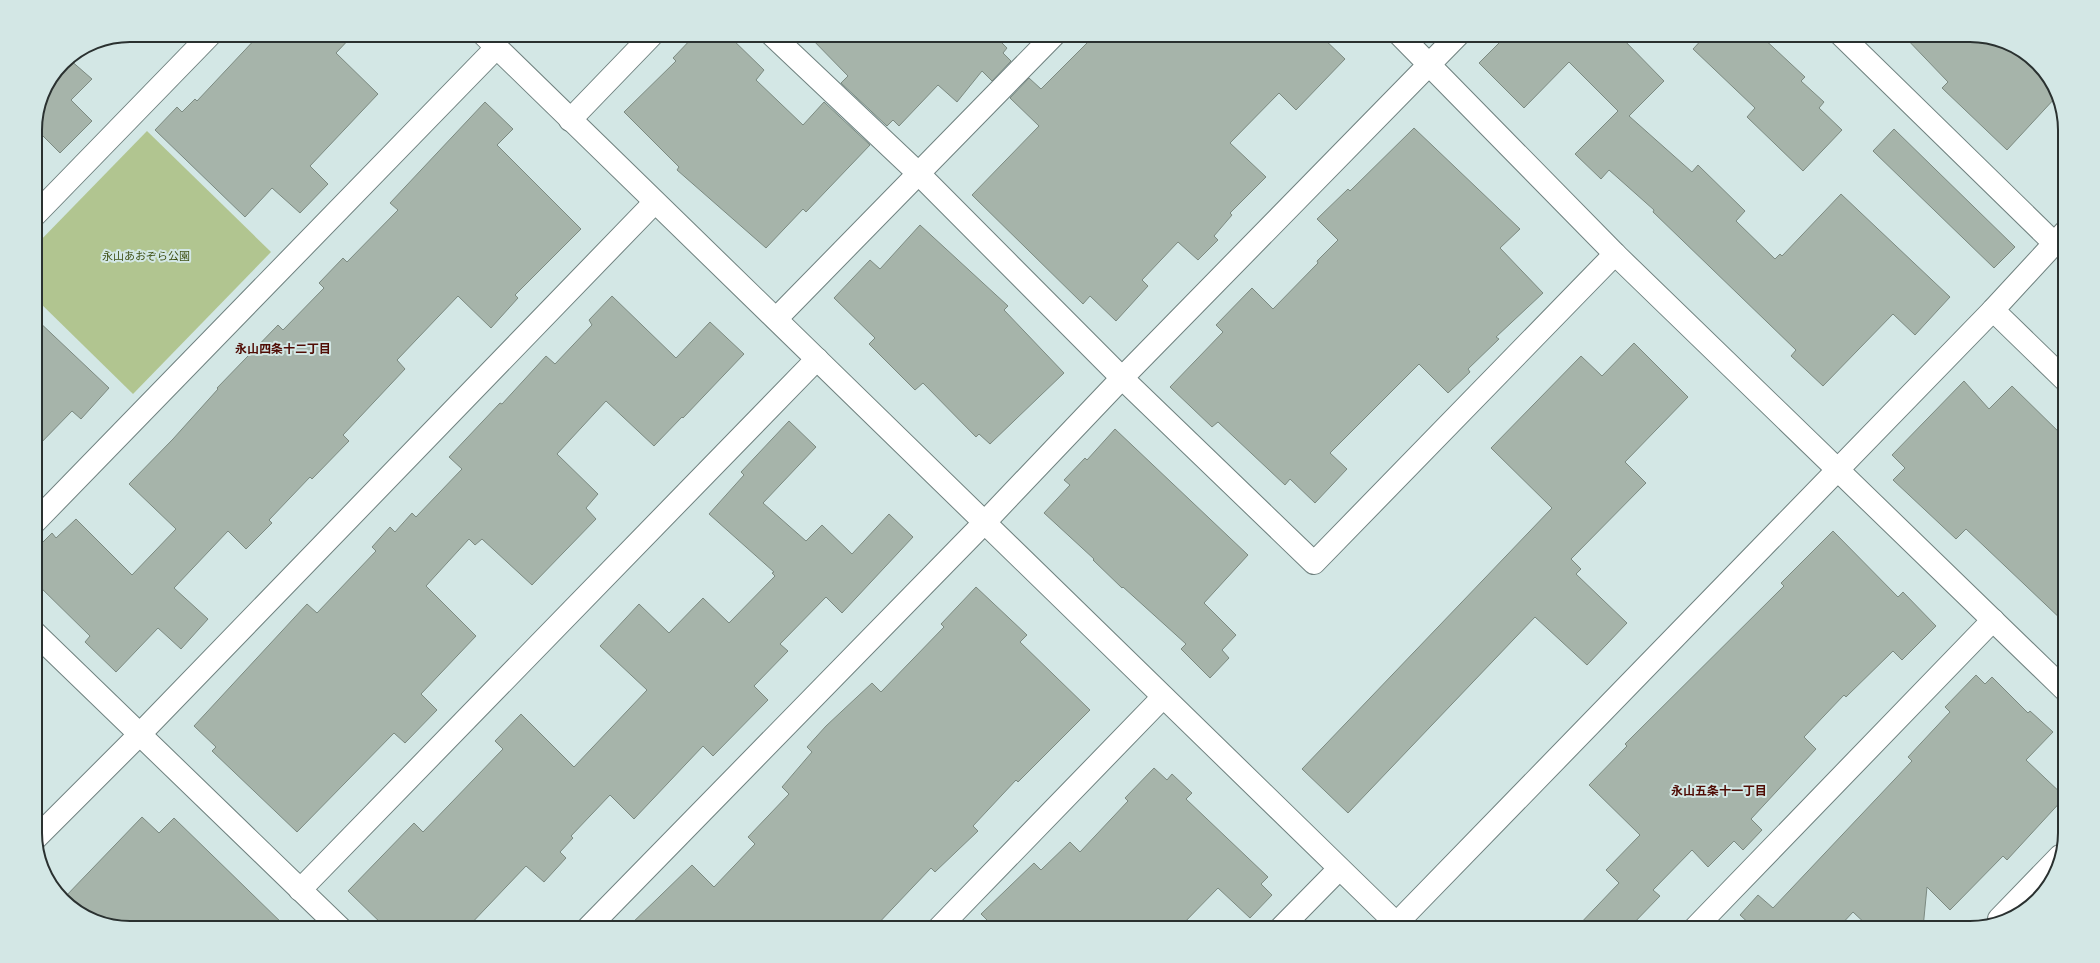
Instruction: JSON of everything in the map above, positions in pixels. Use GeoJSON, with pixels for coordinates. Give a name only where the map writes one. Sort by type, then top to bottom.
{"type":"FeatureCollection","features":[{"type":"Feature","properties":{"kind":"street"},"geometry":{"type":"LineString","coordinates":[[42,208],[203,42]]}},
{"type":"Feature","properties":{"kind":"street"},"geometry":{"type":"LineString","coordinates":[[42,515],[489,42]]}},
{"type":"Feature","properties":{"kind":"street"},"geometry":{"type":"LineString","coordinates":[[491,42],[654,203],[776,319],[1393,921]]}},
{"type":"Feature","properties":{"kind":"street"},"geometry":{"type":"LineString","coordinates":[[570,120],[645,42]]}},
{"type":"Feature","properties":{"kind":"street"},"geometry":{"type":"LineString","coordinates":[[779,42],[918,173],[1122,378],[1314,563],[1615,254]]}},
{"type":"Feature","properties":{"kind":"street"},"geometry":{"type":"LineString","coordinates":[[776,319],[1047,42]]}},
{"type":"Feature","properties":{"kind":"street"},"geometry":{"type":"LineString","coordinates":[[1407,42],[1615,254],[2058,683]]}},
{"type":"Feature","properties":{"kind":"street"},"geometry":{"type":"LineString","coordinates":[[595,921],[984,523],[1122,378],[1451,42]]}},
{"type":"Feature","properties":{"kind":"street"},"geometry":{"type":"LineString","coordinates":[[1849,42],[2058,236]]}},
{"type":"Feature","properties":{"kind":"street"},"geometry":{"type":"LineString","coordinates":[[42,831],[140,734],[654,203]]}},
{"type":"Feature","properties":{"kind":"street"},"geometry":{"type":"LineString","coordinates":[[1403,921],[1993,310],[2058,238]]}},
{"type":"Feature","properties":{"kind":"street"},"geometry":{"type":"LineString","coordinates":[[1993,310],[2058,373]]}},
{"type":"Feature","properties":{"kind":"street"},"geometry":{"type":"LineString","coordinates":[[300,890],[817,359]]}},
{"type":"Feature","properties":{"kind":"street"},"geometry":{"type":"LineString","coordinates":[[1702,921],[1993,620]]}},
{"type":"Feature","properties":{"kind":"street"},"geometry":{"type":"LineString","coordinates":[[42,640],[333,921]]}},
{"type":"Feature","properties":{"kind":"street"},"geometry":{"type":"LineString","coordinates":[[946,921],[1163,696]]}},
{"type":"Feature","properties":{"kind":"street"},"geometry":{"type":"LineString","coordinates":[[2005,914],[2052,865]]}},
{"type":"Feature","properties":{"kind":"street"},"geometry":{"type":"LineString","coordinates":[[1288,921],[1339,869]]}},
{"type":"Feature","properties":{"kind":"green space","name":"永山あおぞら公園"},"geometry":{"type":"Polygon","coordinates":[[[147,131],[271,252],[133,394],[42,305],[42,239],[147,131]]]}},
{"type":"Feature","properties":{"kind":"building"},"geometry":{"type":"Polygon","coordinates":[[[252,42],[346,42],[336,53],[378,94],[310,166],[328,184],[300,213],[272,188],[245,217],[155,130],[177,107],[182,112],[195,99],[197,101],[252,42]]]}},
{"type":"Feature","properties":{"kind":"building"},"geometry":{"type":"Polygon","coordinates":[[[688,42],[735,42],[764,70],[756,80],[803,125],[824,102],[870,145],[806,212],[803,209],[766,248],[677,170],[679,167],[624,112],[676,61],[673,58],[688,42]]]}},
{"type":"Feature","properties":{"kind":"building"},"geometry":{"type":"Polygon","coordinates":[[[815,42],[1001,42],[1007,48],[1003,53],[1011,61],[992,81],[982,71],[957,102],[938,85],[899,126],[893,120],[887,126],[841,83],[848,76],[815,42]]]}},
{"type":"Feature","properties":{"kind":"building"},"geometry":{"type":"Polygon","coordinates":[[[1088,42],[1327,42],[1345,59],[1296,110],[1279,93],[1230,143],[1266,177],[1230,213],[1232,215],[1214,236],[1218,240],[1198,260],[1178,242],[1142,280],[1148,286],[1116,321],[1090,296],[1083,304],[972,195],[1039,126],[1010,98],[1029,78],[1041,89],[1088,42]]]}},
{"type":"Feature","properties":{"kind":"building"},"geometry":{"type":"Polygon","coordinates":[[[1500,42],[1626,42],[1664,81],[1629,116],[1692,172],[1698,165],[1745,211],[1736,221],[1775,259],[1780,254],[1782,256],[1841,194],[1950,297],[1915,335],[1893,314],[1823,386],[1791,356],[1796,350],[1653,212],[1654,210],[1609,170],[1601,179],[1575,154],[1618,111],[1569,62],[1524,108],[1479,63],[1500,42]]]}},
{"type":"Feature","properties":{"kind":"building"},"geometry":{"type":"Polygon","coordinates":[[[1700,42],[1768,42],[1805,77],[1801,81],[1824,102],[1819,108],[1842,130],[1803,171],[1747,117],[1755,108],[1693,49],[1700,42]]]}},
{"type":"Feature","properties":{"kind":"building"},"geometry":{"type":"Polygon","coordinates":[[[1910,42],[1970,42],[1993,45],[2004,49],[2024,60],[2040,76],[2053,101],[2007,150],[1942,88],[1948,82],[1910,42]]]}},
{"type":"Feature","properties":{"kind":"building"},"geometry":{"type":"Polygon","coordinates":[[[73,63],[92,79],[71,100],[92,121],[60,153],[42,135],[42,124],[45,107],[51,91],[60,76],[73,63]]]}},
{"type":"Feature","properties":{"kind":"building"},"geometry":{"type":"Polygon","coordinates":[[[485,102],[513,129],[497,145],[581,229],[515,295],[518,298],[491,328],[458,296],[397,360],[405,369],[343,435],[349,441],[312,479],[310,477],[269,520],[272,523],[246,549],[228,531],[174,588],[208,619],[181,649],[158,628],[116,672],[85,642],[90,636],[42,589],[42,543],[52,533],[56,538],[76,519],[132,575],[176,529],[129,484],[173,439],[218,389],[217,388],[278,325],[283,330],[324,288],[319,283],[343,258],[347,262],[398,210],[390,203],[485,102]]]}},
{"type":"Feature","properties":{"kind":"building"},"geometry":{"type":"Polygon","coordinates":[[[1414,128],[1520,229],[1500,248],[1543,293],[1496,337],[1499,339],[1468,369],[1470,372],[1448,393],[1419,364],[1330,453],[1347,469],[1315,503],[1290,479],[1285,485],[1218,422],[1212,427],[1170,387],[1223,332],[1216,325],[1252,288],[1273,309],[1318,263],[1317,261],[1338,240],[1317,219],[1348,189],[1350,191],[1414,128]]]}},
{"type":"Feature","properties":{"kind":"building"},"geometry":{"type":"Polygon","coordinates":[[[1894,129],[2015,247],[1994,268],[1873,151],[1894,129]]]}},
{"type":"Feature","properties":{"kind":"building"},"geometry":{"type":"Polygon","coordinates":[[[920,225],[1008,306],[1004,310],[1064,373],[990,444],[979,434],[976,437],[923,383],[915,390],[869,344],[875,338],[834,298],[870,260],[880,269],[920,225]]]}},
{"type":"Feature","properties":{"kind":"building"},"geometry":{"type":"Polygon","coordinates":[[[612,296],[676,358],[710,322],[744,354],[654,446],[606,401],[557,454],[598,494],[586,508],[596,519],[532,585],[482,539],[475,545],[469,539],[426,586],[476,636],[421,694],[437,710],[405,743],[394,733],[297,832],[212,751],[216,747],[194,726],[307,604],[317,613],[376,551],[372,547],[390,527],[395,532],[412,513],[416,517],[462,469],[449,457],[500,403],[502,404],[546,356],[555,364],[592,325],[589,320],[612,296]]]}},
{"type":"Feature","properties":{"kind":"building"},"geometry":{"type":"Polygon","coordinates":[[[42,325],[109,388],[81,419],[72,411],[42,442],[42,325]]]}},
{"type":"Feature","properties":{"kind":"building"},"geometry":{"type":"Polygon","coordinates":[[[1634,343],[1688,397],[1625,462],[1646,483],[1571,559],[1581,569],[1576,574],[1627,623],[1587,665],[1535,617],[1348,813],[1302,769],[1552,508],[1491,448],[1581,356],[1602,376],[1634,343]]]}},
{"type":"Feature","properties":{"kind":"building"},"geometry":{"type":"Polygon","coordinates":[[[1964,381],[1989,409],[2012,386],[2058,431],[2058,616],[1966,529],[1956,539],[1893,480],[1905,468],[1892,455],[1964,381]]]}},
{"type":"Feature","properties":{"kind":"building"},"geometry":{"type":"Polygon","coordinates":[[[789,421],[816,447],[763,503],[806,541],[822,525],[852,554],[889,514],[913,537],[842,613],[826,597],[780,644],[788,651],[754,686],[768,700],[713,756],[703,746],[634,819],[610,795],[571,836],[573,838],[560,852],[566,858],[544,882],[526,866],[474,921],[379,921],[348,891],[414,823],[423,832],[503,749],[495,741],[521,714],[574,767],[647,690],[600,646],[639,604],[669,633],[703,598],[729,623],[775,576],[772,573],[774,572],[709,514],[744,475],[741,472],[789,421]]]}},
{"type":"Feature","properties":{"kind":"building"},"geometry":{"type":"Polygon","coordinates":[[[1115,429],[1248,555],[1204,603],[1236,635],[1222,650],[1229,658],[1210,678],[1181,649],[1186,644],[1123,587],[1122,588],[1093,560],[1094,559],[1044,513],[1070,485],[1064,480],[1085,458],[1087,460],[1115,429]]]}},
{"type":"Feature","properties":{"kind":"building"},"geometry":{"type":"Polygon","coordinates":[[[1833,531],[1898,597],[1903,592],[1936,626],[1902,660],[1893,651],[1846,697],[1844,695],[1804,737],[1816,749],[1751,819],[1762,830],[1743,850],[1734,841],[1708,867],[1692,850],[1653,890],[1660,896],[1636,921],[1583,921],[1619,883],[1606,870],[1640,835],[1589,785],[1627,746],[1625,744],[1784,586],[1781,583],[1833,531]]]}},
{"type":"Feature","properties":{"kind":"building"},"geometry":{"type":"Polygon","coordinates":[[[976,587],[1027,635],[1020,642],[1090,710],[1018,782],[1016,780],[973,826],[978,831],[935,872],[931,868],[881,921],[634,921],[692,865],[714,887],[755,844],[748,837],[789,794],[782,787],[812,752],[807,747],[826,726],[872,683],[881,692],[944,627],[941,624],[976,587]]]}},
{"type":"Feature","properties":{"kind":"building"},"geometry":{"type":"Polygon","coordinates":[[[1976,675],[1985,684],[1992,677],[2028,713],[2030,711],[2053,732],[2026,760],[2058,790],[2058,805],[2007,860],[2003,856],[1950,910],[1927,887],[1924,921],[1863,921],[1853,912],[1845,921],[1746,921],[1740,915],[1758,895],[1773,908],[1912,761],[1908,757],[1950,712],[1945,707],[1976,675]]]}},
{"type":"Feature","properties":{"kind":"building"},"geometry":{"type":"Polygon","coordinates":[[[1154,768],[1167,780],[1172,774],[1192,793],[1186,799],[1268,877],[1261,884],[1272,895],[1250,918],[1218,888],[1186,921],[988,921],[981,914],[1034,863],[1041,870],[1070,842],[1080,852],[1128,801],[1125,798],[1154,768]]]}},
{"type":"Feature","properties":{"kind":"building"},"geometry":{"type":"Polygon","coordinates":[[[142,817],[159,833],[174,818],[280,921],[118,920],[107,918],[86,909],[76,903],[67,894],[142,817]]]}},
{"type":"Feature","properties":{"kind":"district","name":"永山四条十二丁目"},"geometry":{"type":"Point","coordinates":[283,349]}},
{"type":"Feature","properties":{"kind":"district","name":"永山五条十一丁目"},"geometry":{"type":"Point","coordinates":[1719,791]}}]}
